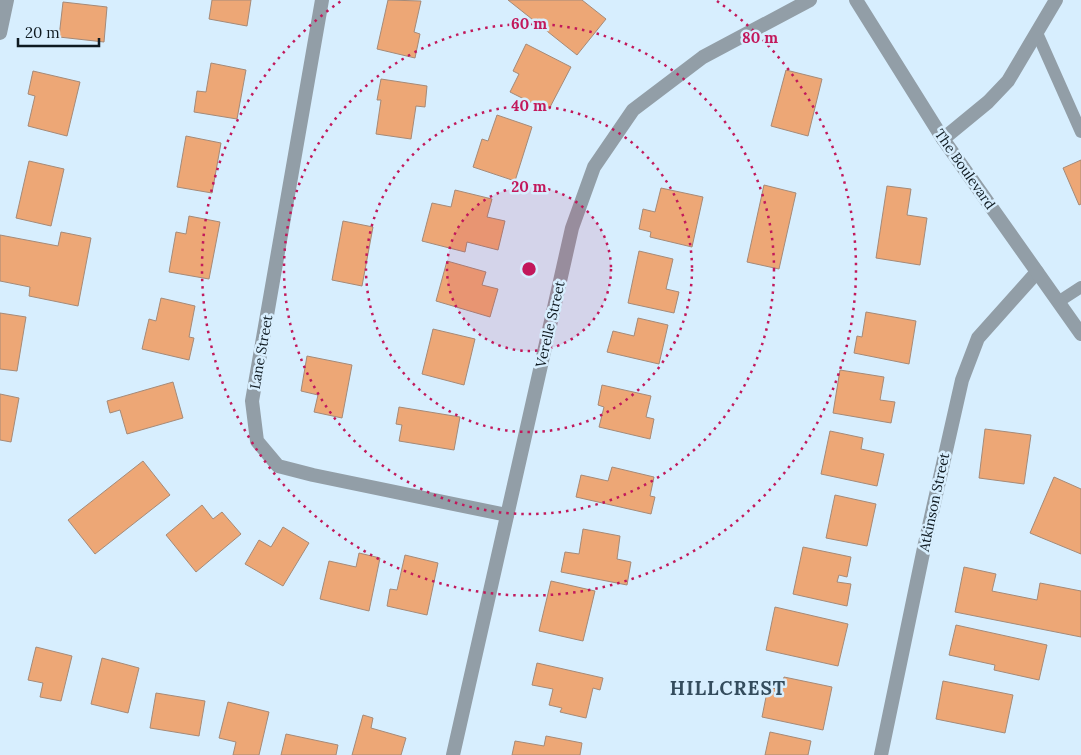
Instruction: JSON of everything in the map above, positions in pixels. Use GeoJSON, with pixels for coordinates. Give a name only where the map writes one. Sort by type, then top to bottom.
{"type":"FeatureCollection","features":[{"type":"Feature","properties":{"kind":"street"},"geometry":{"type":"LineString","coordinates":[[0,33],[7,0]]}},
{"type":"Feature","properties":{"kind":"street","name":"Lane Street"},"geometry":{"type":"LineString","coordinates":[[322,0],[252,401],[257,442],[278,466],[507,515]]}},
{"type":"Feature","properties":{"kind":"street","name":"Verelle Street"},"geometry":{"type":"LineString","coordinates":[[453,755],[572,228],[594,167],[633,110],[703,57],[810,0]]}},
{"type":"Feature","properties":{"kind":"street","name":"The Boulevard"},"geometry":{"type":"LineString","coordinates":[[856,0],[943,139],[1081,334]]}},
{"type":"Feature","properties":{"kind":"street"},"geometry":{"type":"LineString","coordinates":[[943,139],[988,102],[1008,81],[1056,0]]}},
{"type":"Feature","properties":{"kind":"street","name":"Atkinson Street"},"geometry":{"type":"LineString","coordinates":[[881,755],[924,548],[962,380],[978,338],[1037,272]]}},
{"type":"Feature","properties":{"kind":"lane"},"geometry":{"type":"LineString","coordinates":[[1036,33],[1081,132]]}},
{"type":"Feature","properties":{"kind":"lane"},"geometry":{"type":"LineString","coordinates":[[1058,302],[1081,287]]}},
{"type":"Feature","properties":{"kind":"building"},"geometry":{"type":"Polygon","coordinates":[[[212,0],[251,0],[247,26],[209,19],[212,0]]]}},
{"type":"Feature","properties":{"kind":"building"},"geometry":{"type":"Polygon","coordinates":[[[388,0],[421,1],[414,32],[420,34],[415,58],[377,49],[388,0]]]}},
{"type":"Feature","properties":{"kind":"building"},"geometry":{"type":"Polygon","coordinates":[[[508,0],[582,0],[606,19],[577,55],[508,0]]]}},
{"type":"Feature","properties":{"kind":"building"},"geometry":{"type":"Polygon","coordinates":[[[63,2],[107,7],[104,42],[59,37],[63,2]]]}},
{"type":"Feature","properties":{"kind":"building"},"geometry":{"type":"Polygon","coordinates":[[[526,44],[571,67],[548,111],[510,92],[519,74],[513,71],[526,44]]]}},
{"type":"Feature","properties":{"kind":"building"},"geometry":{"type":"Polygon","coordinates":[[[211,63],[246,70],[237,119],[194,112],[197,91],[206,92],[211,63]]]}},
{"type":"Feature","properties":{"kind":"building"},"geometry":{"type":"Polygon","coordinates":[[[786,70],[822,79],[808,136],[771,126],[786,70]]]}},
{"type":"Feature","properties":{"kind":"building"},"geometry":{"type":"Polygon","coordinates":[[[33,71],[80,82],[67,136],[28,126],[35,96],[28,94],[33,71]]]}},
{"type":"Feature","properties":{"kind":"building"},"geometry":{"type":"Polygon","coordinates":[[[381,79],[427,86],[425,107],[416,106],[411,139],[376,134],[381,100],[377,100],[381,79]]]}},
{"type":"Feature","properties":{"kind":"building"},"geometry":{"type":"Polygon","coordinates":[[[497,115],[532,127],[515,181],[473,167],[482,139],[488,141],[497,115]]]}},
{"type":"Feature","properties":{"kind":"building"},"geometry":{"type":"Polygon","coordinates":[[[186,136],[221,143],[212,193],[177,187],[186,136]]]}},
{"type":"Feature","properties":{"kind":"building"},"geometry":{"type":"Polygon","coordinates":[[[1081,160],[1081,204],[1079,205],[1063,168],[1081,160]]]}},
{"type":"Feature","properties":{"kind":"building"},"geometry":{"type":"Polygon","coordinates":[[[29,161],[64,169],[51,226],[16,218],[29,161]]]}},
{"type":"Feature","properties":{"kind":"building"},"geometry":{"type":"Polygon","coordinates":[[[764,185],[796,193],[779,269],[747,262],[764,185]]]}},
{"type":"Feature","properties":{"kind":"building"},"geometry":{"type":"Polygon","coordinates":[[[887,186],[911,189],[907,215],[927,218],[920,265],[876,258],[887,186]]]}},
{"type":"Feature","properties":{"kind":"building"},"geometry":{"type":"Polygon","coordinates":[[[661,188],[703,197],[692,247],[650,237],[651,232],[639,229],[643,209],[655,212],[661,188]]]}},
{"type":"Feature","properties":{"kind":"building"},"geometry":{"type":"Polygon","coordinates":[[[455,190],[492,199],[487,217],[505,221],[498,250],[467,242],[465,252],[422,241],[432,203],[451,207],[455,190]]]}},
{"type":"Feature","properties":{"kind":"building"},"geometry":{"type":"Polygon","coordinates":[[[189,216],[220,222],[209,279],[169,272],[176,232],[186,234],[189,216]]]}},
{"type":"Feature","properties":{"kind":"building"},"geometry":{"type":"Polygon","coordinates":[[[343,221],[373,227],[362,286],[332,280],[343,221]]]}},
{"type":"Feature","properties":{"kind":"building"},"geometry":{"type":"Polygon","coordinates":[[[61,232],[91,238],[78,306],[29,296],[30,287],[0,281],[0,235],[58,246],[61,232]]]}},
{"type":"Feature","properties":{"kind":"building"},"geometry":{"type":"Polygon","coordinates":[[[639,251],[673,259],[666,289],[679,292],[674,313],[628,303],[639,251]]]}},
{"type":"Feature","properties":{"kind":"building"},"geometry":{"type":"Polygon","coordinates":[[[447,261],[486,272],[482,285],[498,289],[490,317],[436,301],[447,261]]]}},
{"type":"Feature","properties":{"kind":"building"},"geometry":{"type":"Polygon","coordinates":[[[161,298],[195,306],[189,337],[194,338],[189,360],[142,349],[149,319],[156,321],[161,298]]]}},
{"type":"Feature","properties":{"kind":"building"},"geometry":{"type":"Polygon","coordinates":[[[866,312],[916,321],[909,364],[854,353],[857,336],[862,337],[866,312]]]}},
{"type":"Feature","properties":{"kind":"building"},"geometry":{"type":"Polygon","coordinates":[[[0,313],[26,317],[17,371],[0,369],[0,313]]]}},
{"type":"Feature","properties":{"kind":"building"},"geometry":{"type":"Polygon","coordinates":[[[638,318],[668,325],[659,364],[607,352],[613,331],[634,336],[638,318]]]}},
{"type":"Feature","properties":{"kind":"building"},"geometry":{"type":"Polygon","coordinates":[[[433,329],[475,339],[464,385],[422,374],[433,329]]]}},
{"type":"Feature","properties":{"kind":"building"},"geometry":{"type":"Polygon","coordinates":[[[307,356],[352,365],[342,418],[314,412],[318,395],[301,391],[307,356]]]}},
{"type":"Feature","properties":{"kind":"building"},"geometry":{"type":"Polygon","coordinates":[[[840,370],[884,377],[880,400],[895,402],[891,423],[833,413],[840,370]]]}},
{"type":"Feature","properties":{"kind":"building"},"geometry":{"type":"Polygon","coordinates":[[[173,382],[183,418],[127,434],[120,410],[110,413],[107,401],[173,382]]]}},
{"type":"Feature","properties":{"kind":"building"},"geometry":{"type":"Polygon","coordinates":[[[602,385],[651,396],[646,417],[654,419],[650,439],[599,427],[604,407],[598,405],[602,385]]]}},
{"type":"Feature","properties":{"kind":"building"},"geometry":{"type":"Polygon","coordinates":[[[0,394],[19,398],[11,442],[0,440],[0,394]]]}},
{"type":"Feature","properties":{"kind":"building"},"geometry":{"type":"Polygon","coordinates":[[[399,407],[460,417],[454,450],[399,441],[402,425],[396,424],[399,407]]]}},
{"type":"Feature","properties":{"kind":"building"},"geometry":{"type":"Polygon","coordinates":[[[985,429],[1031,435],[1024,484],[979,478],[985,429]]]}},
{"type":"Feature","properties":{"kind":"building"},"geometry":{"type":"Polygon","coordinates":[[[830,431],[863,438],[861,449],[884,454],[877,486],[821,474],[830,431]]]}},
{"type":"Feature","properties":{"kind":"building"},"geometry":{"type":"Polygon","coordinates":[[[143,461],[170,495],[95,554],[68,520],[143,461]]]}},
{"type":"Feature","properties":{"kind":"building"},"geometry":{"type":"Polygon","coordinates":[[[612,467],[654,477],[650,496],[655,497],[651,514],[576,497],[581,475],[608,481],[612,467]]]}},
{"type":"Feature","properties":{"kind":"building"},"geometry":{"type":"Polygon","coordinates":[[[1054,477],[1081,489],[1081,554],[1030,533],[1054,477]]]}},
{"type":"Feature","properties":{"kind":"building"},"geometry":{"type":"Polygon","coordinates":[[[835,495],[876,504],[867,546],[826,538],[835,495]]]}},
{"type":"Feature","properties":{"kind":"building"},"geometry":{"type":"Polygon","coordinates":[[[202,505],[213,519],[222,512],[241,534],[196,572],[166,535],[202,505]]]}},
{"type":"Feature","properties":{"kind":"building"},"geometry":{"type":"Polygon","coordinates":[[[283,527],[309,543],[283,586],[245,564],[259,540],[271,547],[283,527]]]}},
{"type":"Feature","properties":{"kind":"building"},"geometry":{"type":"Polygon","coordinates":[[[583,529],[620,536],[617,559],[631,562],[627,585],[561,572],[565,552],[579,554],[583,529]]]}},
{"type":"Feature","properties":{"kind":"building"},"geometry":{"type":"Polygon","coordinates":[[[803,547],[851,557],[847,577],[839,575],[837,582],[851,584],[847,606],[793,594],[803,547]]]}},
{"type":"Feature","properties":{"kind":"building"},"geometry":{"type":"Polygon","coordinates":[[[359,553],[380,558],[369,611],[320,599],[329,561],[356,567],[359,553]]]}},
{"type":"Feature","properties":{"kind":"building"},"geometry":{"type":"Polygon","coordinates":[[[405,555],[438,563],[427,615],[387,606],[390,589],[397,590],[405,555]]]}},
{"type":"Feature","properties":{"kind":"building"},"geometry":{"type":"Polygon","coordinates":[[[964,567],[996,574],[992,591],[1037,600],[1040,583],[1081,591],[1081,637],[955,612],[964,567]]]}},
{"type":"Feature","properties":{"kind":"building"},"geometry":{"type":"Polygon","coordinates":[[[551,581],[595,591],[583,641],[539,631],[551,581]]]}},
{"type":"Feature","properties":{"kind":"building"},"geometry":{"type":"Polygon","coordinates":[[[775,607],[848,624],[838,666],[766,650],[775,607]]]}},
{"type":"Feature","properties":{"kind":"building"},"geometry":{"type":"Polygon","coordinates":[[[956,625],[1047,645],[1039,680],[994,670],[995,665],[949,655],[956,625]]]}},
{"type":"Feature","properties":{"kind":"building"},"geometry":{"type":"Polygon","coordinates":[[[36,647],[72,656],[61,701],[40,697],[43,683],[28,680],[36,647]]]}},
{"type":"Feature","properties":{"kind":"building"},"geometry":{"type":"Polygon","coordinates":[[[102,658],[139,668],[128,713],[91,704],[102,658]]]}},
{"type":"Feature","properties":{"kind":"building"},"geometry":{"type":"Polygon","coordinates":[[[537,663],[603,678],[600,690],[593,688],[586,718],[560,712],[562,708],[549,705],[553,689],[532,685],[537,663]]]}},
{"type":"Feature","properties":{"kind":"building"},"geometry":{"type":"Polygon","coordinates":[[[784,677],[832,687],[823,730],[762,717],[768,687],[781,690],[784,677]]]}},
{"type":"Feature","properties":{"kind":"building"},"geometry":{"type":"Polygon","coordinates":[[[943,681],[1013,695],[1005,733],[936,719],[943,681]]]}},
{"type":"Feature","properties":{"kind":"building"},"geometry":{"type":"Polygon","coordinates":[[[156,693],[205,701],[199,736],[150,728],[156,693]]]}},
{"type":"Feature","properties":{"kind":"building"},"geometry":{"type":"Polygon","coordinates":[[[228,702],[269,712],[259,755],[233,755],[236,742],[219,738],[228,702]]]}},
{"type":"Feature","properties":{"kind":"building"},"geometry":{"type":"Polygon","coordinates":[[[363,715],[373,718],[371,728],[406,738],[401,755],[352,755],[363,715]]]}},
{"type":"Feature","properties":{"kind":"building"},"geometry":{"type":"Polygon","coordinates":[[[770,732],[811,741],[808,755],[765,755],[770,732]]]}},
{"type":"Feature","properties":{"kind":"building"},"geometry":{"type":"Polygon","coordinates":[[[286,734],[338,745],[336,755],[281,755],[286,734]]]}},
{"type":"Feature","properties":{"kind":"building"},"geometry":{"type":"Polygon","coordinates":[[[546,736],[582,743],[580,755],[512,755],[515,741],[544,746],[546,736]]]}},
{"type":"Feature","properties":{"kind":"district","name":"HILLCREST"},"geometry":{"type":"Point","coordinates":[728,688]}}]}
